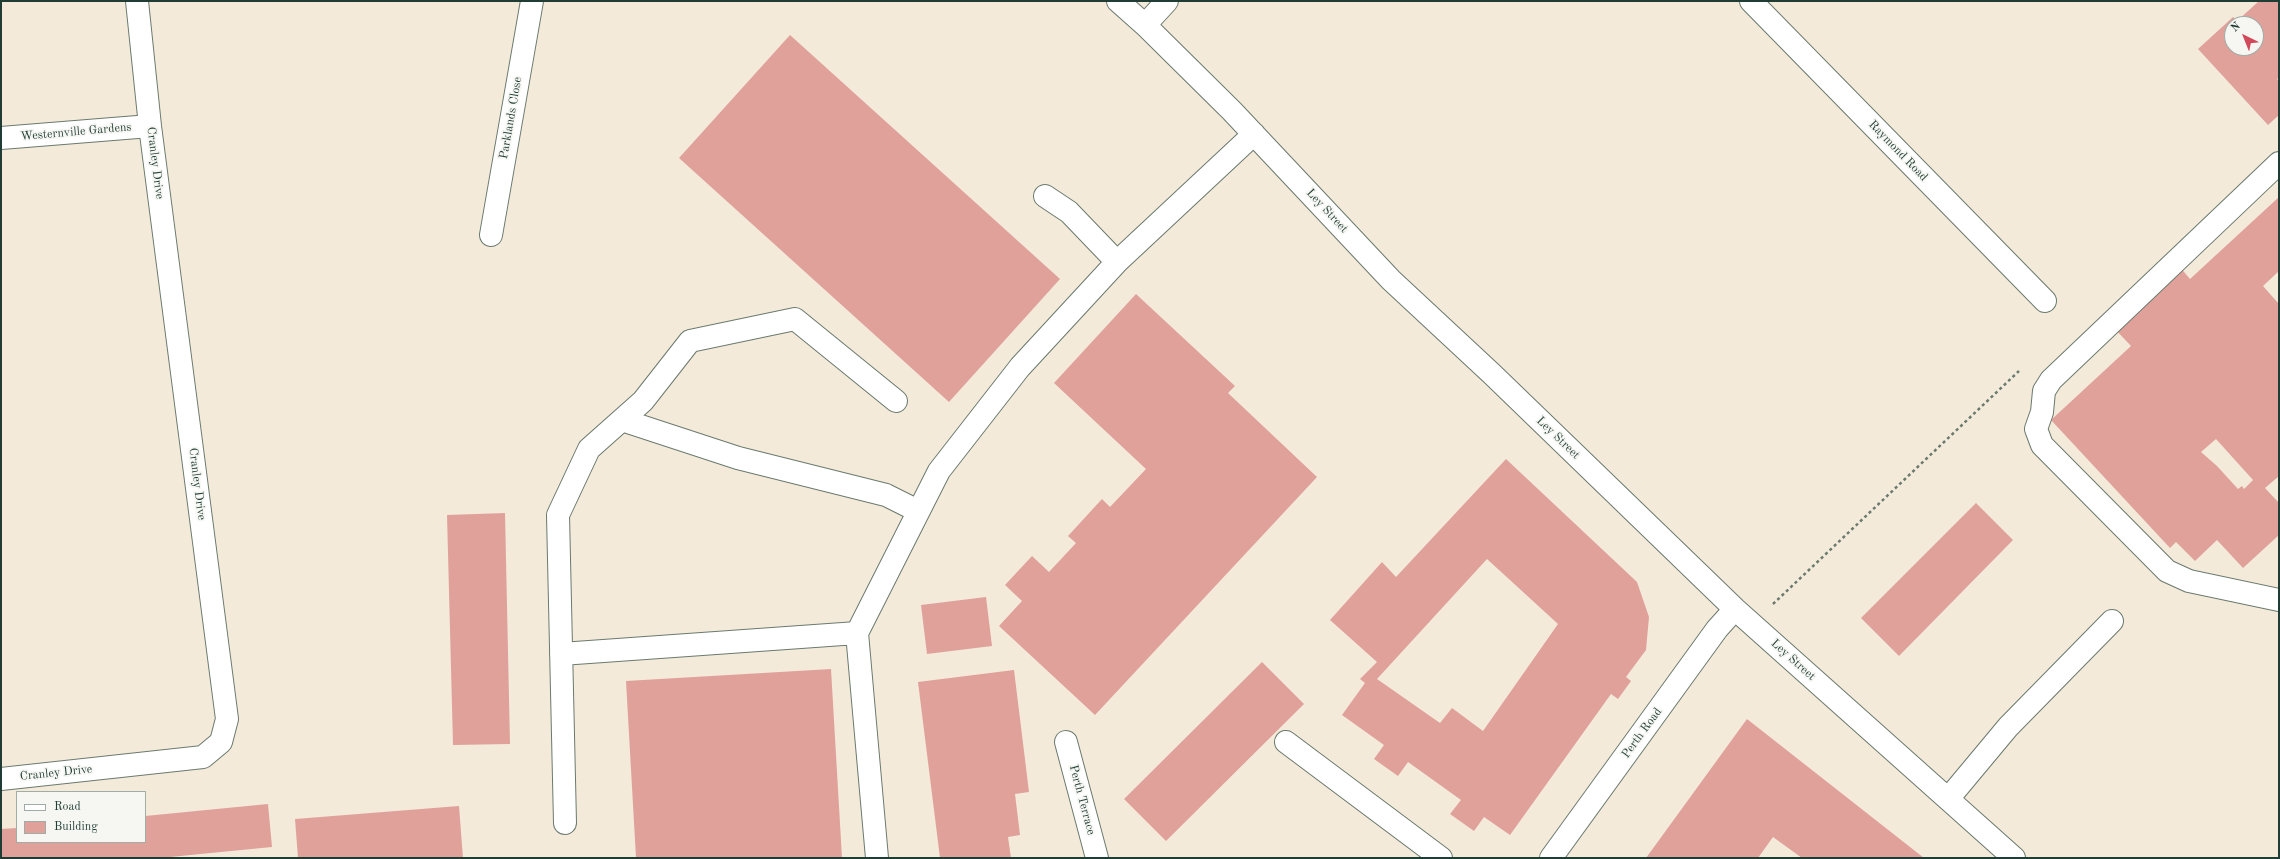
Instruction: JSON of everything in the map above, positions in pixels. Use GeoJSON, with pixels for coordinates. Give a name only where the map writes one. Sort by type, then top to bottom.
{"type":"FeatureCollection","features":[{"type":"Feature","properties":{"kind":"street","name":"Cranley Drive"},"geometry":{"type":"LineString","coordinates":[[1,779],[204,757],[221,742],[227,719],[150,126],[137,1]]}},
{"type":"Feature","properties":{"kind":"street","name":"Parklands Close"},"geometry":{"type":"LineString","coordinates":[[491,234],[532,1]]}},
{"type":"Feature","properties":{"kind":"street","name":"Ley Street"},"geometry":{"type":"LineString","coordinates":[[1118,1],[1145,25],[1254,134],[1392,280],[1492,374],[1735,609],[2014,858]]}},
{"type":"Feature","properties":{"kind":"street"},"geometry":{"type":"LineString","coordinates":[[1145,25],[1167,1]]}},
{"type":"Feature","properties":{"kind":"street","name":"Raymond Road"},"geometry":{"type":"LineString","coordinates":[[1751,1],[2045,301]]}},
{"type":"Feature","properties":{"kind":"street","name":"Westernville Gardens"},"geometry":{"type":"LineString","coordinates":[[1,138],[150,126]]}},
{"type":"Feature","properties":{"kind":"street"},"geometry":{"type":"LineString","coordinates":[[877,858],[858,633],[939,470],[1020,367],[1117,262],[1254,134]]}},
{"type":"Feature","properties":{"kind":"street"},"geometry":{"type":"LineString","coordinates":[[2279,163],[2051,380],[2044,391],[2042,412],[2036,429],[2042,444],[2167,571],[2189,581],[2279,600]]}},
{"type":"Feature","properties":{"kind":"street"},"geometry":{"type":"LineString","coordinates":[[1045,196],[1069,212],[1117,262]]}},
{"type":"Feature","properties":{"kind":"street"},"geometry":{"type":"LineString","coordinates":[[565,823],[558,515],[589,449],[643,401],[690,340],[794,319],[896,400]]}},
{"type":"Feature","properties":{"kind":"street"},"geometry":{"type":"LineString","coordinates":[[622,420],[738,458],[886,495],[918,511]]}},
{"type":"Feature","properties":{"kind":"street","name":"Perth Road"},"geometry":{"type":"LineString","coordinates":[[1551,858],[1717,629],[1735,609]]}},
{"type":"Feature","properties":{"kind":"street"},"geometry":{"type":"LineString","coordinates":[[1948,799],[2008,727],[2112,621]]}},
{"type":"Feature","properties":{"kind":"street"},"geometry":{"type":"LineString","coordinates":[[561,654],[858,633]]}},
{"type":"Feature","properties":{"kind":"street","name":"Perth Terrace"},"geometry":{"type":"LineString","coordinates":[[1066,742],[1097,858]]}},
{"type":"Feature","properties":{"kind":"street"},"geometry":{"type":"LineString","coordinates":[[1286,742],[1441,858]]}},
{"type":"Feature","properties":{"kind":"path"},"geometry":{"type":"LineString","coordinates":[[1752,624],[2022,369]]}},
{"type":"Feature","properties":{"kind":"building"},"geometry":{"type":"Polygon","coordinates":[[[2259,1],[2279,1],[2279,77],[2277,79],[2279,81],[2279,115],[2268,125],[2198,49],[2224,25],[2224,56],[2264,56],[2264,16],[2242,16],[2259,1]]]}},
{"type":"Feature","properties":{"kind":"building"},"geometry":{"type":"Polygon","coordinates":[[[790,35],[1060,279],[949,402],[679,158],[790,35]]]}},
{"type":"Feature","properties":{"kind":"building"},"geometry":{"type":"Polygon","coordinates":[[[2279,197],[2279,271],[2263,286],[2279,304],[2279,476],[2265,488],[2279,503],[2279,535],[2243,568],[2217,540],[2195,561],[2176,542],[2170,548],[2051,420],[2131,346],[2113,327],[2179,266],[2190,279],[2279,197]],[[2216,439],[2201,452],[2217,466],[2238,489],[2242,486],[2244,489],[2253,480],[2216,439]]]}},
{"type":"Feature","properties":{"kind":"building"},"geometry":{"type":"Polygon","coordinates":[[[1136,294],[1235,386],[1228,393],[1317,477],[1095,715],[999,626],[1022,601],[1005,585],[1032,556],[1049,572],[1076,543],[1068,536],[1102,499],[1110,507],[1146,469],[1054,383],[1136,294]]]}},
{"type":"Feature","properties":{"kind":"building"},"geometry":{"type":"Polygon","coordinates":[[[1506,459],[1637,582],[1649,617],[1646,650],[1626,677],[1631,681],[1618,699],[1611,694],[1510,835],[1484,817],[1474,831],[1450,814],[1461,800],[1408,762],[1398,776],[1374,759],[1384,745],[1342,715],[1365,683],[1360,679],[1377,662],[1330,620],[1382,562],[1396,577],[1506,459]],[[1487,559],[1377,679],[1440,723],[1452,708],[1483,731],[1558,624],[1487,559]]]}},
{"type":"Feature","properties":{"kind":"building"},"geometry":{"type":"Polygon","coordinates":[[[1976,503],[2013,540],[1899,656],[1861,618],[1976,503]]]}},
{"type":"Feature","properties":{"kind":"building"},"geometry":{"type":"Polygon","coordinates":[[[505,513],[510,744],[453,745],[447,515],[505,513]]]}},
{"type":"Feature","properties":{"kind":"building"},"geometry":{"type":"Polygon","coordinates":[[[986,597],[992,646],[927,654],[921,605],[986,597]]]}},
{"type":"Feature","properties":{"kind":"building"},"geometry":{"type":"Polygon","coordinates":[[[1262,662],[1304,704],[1166,841],[1124,799],[1262,662]]]}},
{"type":"Feature","properties":{"kind":"building"},"geometry":{"type":"Polygon","coordinates":[[[831,669],[842,858],[636,858],[626,681],[831,669]]]}},
{"type":"Feature","properties":{"kind":"building"},"geometry":{"type":"Polygon","coordinates":[[[1014,670],[1029,792],[1015,794],[1020,835],[1008,837],[1011,858],[940,858],[918,682],[1014,670]]]}},
{"type":"Feature","properties":{"kind":"building"},"geometry":{"type":"Polygon","coordinates":[[[1747,719],[1924,858],[1802,858],[1773,837],[1758,858],[1646,858],[1747,719]]]}},
{"type":"Feature","properties":{"kind":"building"},"geometry":{"type":"Polygon","coordinates":[[[268,804],[272,847],[160,858],[1,858],[1,829],[16,828],[16,843],[146,843],[146,816],[268,804]]]}},
{"type":"Feature","properties":{"kind":"building"},"geometry":{"type":"Polygon","coordinates":[[[459,806],[463,858],[298,858],[295,819],[459,806]]]}}]}
